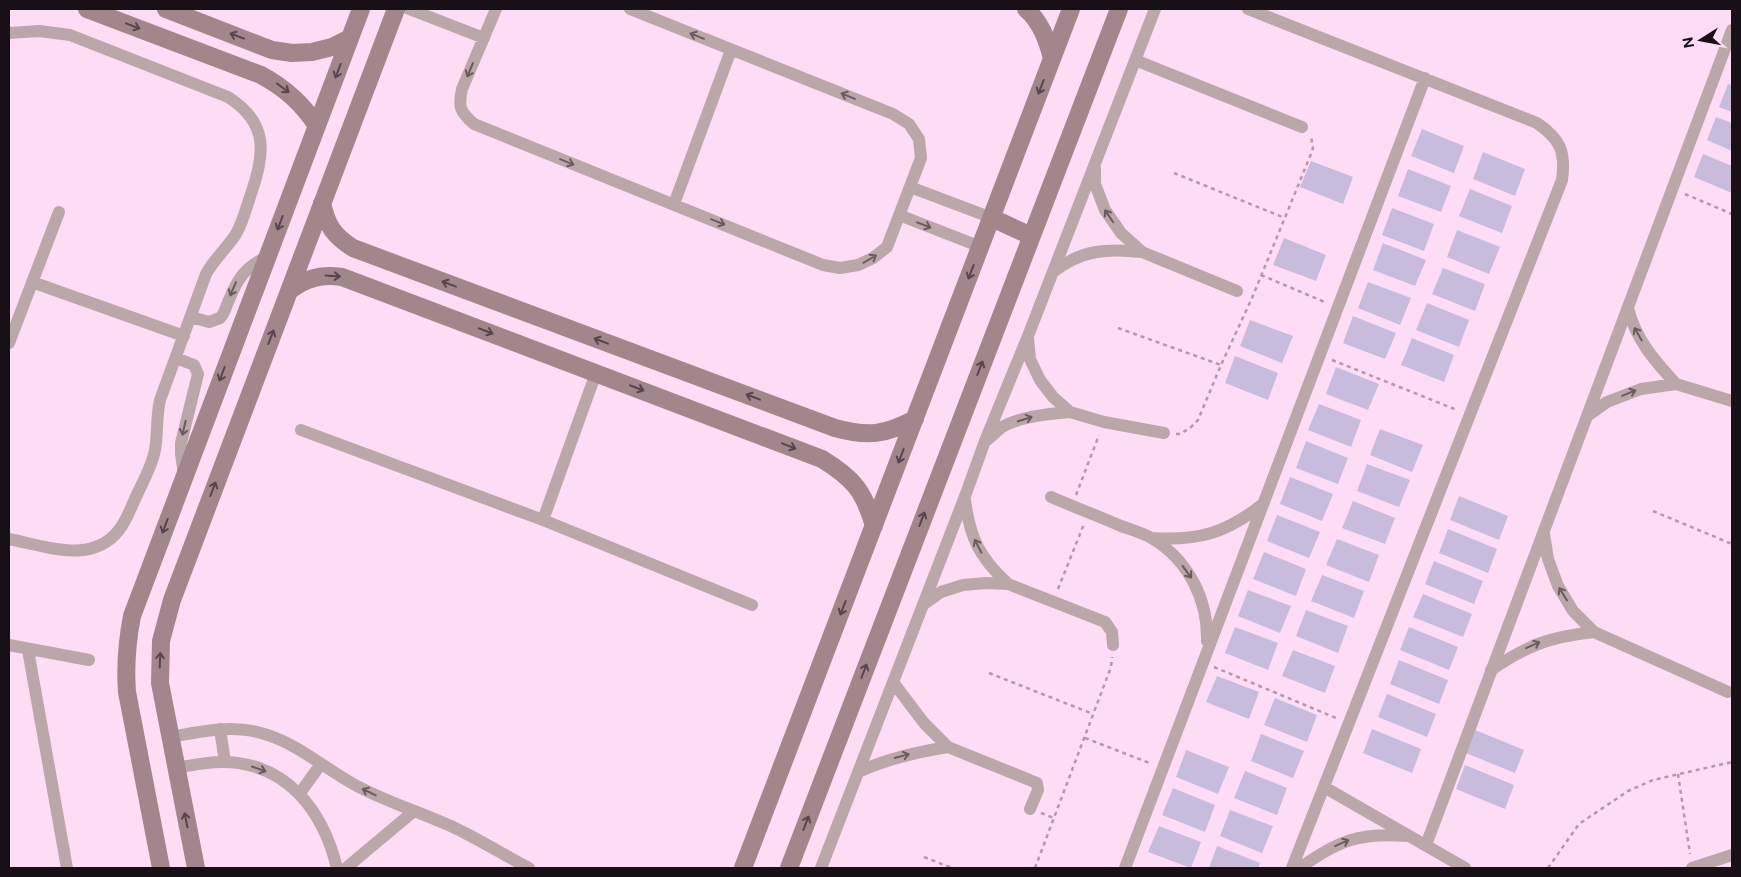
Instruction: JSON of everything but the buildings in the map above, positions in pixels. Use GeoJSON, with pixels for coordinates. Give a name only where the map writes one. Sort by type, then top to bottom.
{"type":"FeatureCollection","features":[{"type":"Feature","properties":{"kind":"street"},"geometry":{"type":"LineString","coordinates":[[87,9],[261,75],[278,84],[293,96],[317,126]]}},
{"type":"Feature","properties":{"kind":"street"},"geometry":{"type":"LineString","coordinates":[[166,9],[272,50],[292,53],[312,52],[332,47],[350,38]]}},
{"type":"Feature","properties":{"kind":"street"},"geometry":{"type":"LineString","coordinates":[[161,868],[127,692],[125,666],[132,616],[361,9]]}},
{"type":"Feature","properties":{"kind":"street"},"geometry":{"type":"LineString","coordinates":[[196,868],[160,683],[161,648],[165,620],[396,9]]}},
{"type":"Feature","properties":{"kind":"street"},"geometry":{"type":"LineString","coordinates":[[409,9],[484,38]]}},
{"type":"Feature","properties":{"kind":"street"},"geometry":{"type":"LineString","coordinates":[[496,9],[462,89],[459,102],[463,115],[474,124],[823,265],[840,268],[858,265],[873,258],[886,247],[921,158],[919,140],[909,124],[893,114],[630,9]]}},
{"type":"Feature","properties":{"kind":"street"},"geometry":{"type":"LineString","coordinates":[[1026,9],[1033,15],[1045,35],[1052,58]]}},
{"type":"Feature","properties":{"kind":"street"},"geometry":{"type":"LineString","coordinates":[[743,868],[1071,9]]}},
{"type":"Feature","properties":{"kind":"street"},"geometry":{"type":"LineString","coordinates":[[788,868],[1119,9]]}},
{"type":"Feature","properties":{"kind":"street"},"geometry":{"type":"LineString","coordinates":[[821,868],[985,442],[1155,9]]}},
{"type":"Feature","properties":{"kind":"street"},"geometry":{"type":"LineString","coordinates":[[1248,9],[1537,123],[1551,132],[1561,146],[1564,163],[1562,180],[1292,868]]}},
{"type":"Feature","properties":{"kind":"street"},"geometry":{"type":"LineString","coordinates":[[1426,845],[1732,30]]}},
{"type":"Feature","properties":{"kind":"street"},"geometry":{"type":"LineString","coordinates":[[9,34],[39,31],[70,35],[228,97],[243,107],[254,122],[258,131],[262,152],[258,173],[240,226],[230,242],[211,265],[191,316],[158,409],[156,444],[153,458],[124,523],[118,532],[102,545],[82,551],[60,550],[9,539]]}},
{"type":"Feature","properties":{"kind":"street"},"geometry":{"type":"LineString","coordinates":[[674,204],[731,50]]}},
{"type":"Feature","properties":{"kind":"street"},"geometry":{"type":"LineString","coordinates":[[1135,60],[1302,127]]}},
{"type":"Feature","properties":{"kind":"street"},"geometry":{"type":"LineString","coordinates":[[1125,868],[1424,78]]}},
{"type":"Feature","properties":{"kind":"street"},"geometry":{"type":"LineString","coordinates":[[1095,164],[1095,184],[1105,210],[1121,233],[1142,252]]}},
{"type":"Feature","properties":{"kind":"street"},"geometry":{"type":"LineString","coordinates":[[910,187],[992,218],[1031,236]]}},
{"type":"Feature","properties":{"kind":"street"},"geometry":{"type":"LineString","coordinates":[[322,203],[325,217],[331,230],[353,248],[836,428],[856,434],[876,434],[896,429],[915,419]]}},
{"type":"Feature","properties":{"kind":"street"},"geometry":{"type":"LineString","coordinates":[[9,343],[59,212]]}},
{"type":"Feature","properties":{"kind":"street"},"geometry":{"type":"LineString","coordinates":[[899,215],[981,247]]}},
{"type":"Feature","properties":{"kind":"street"},"geometry":{"type":"LineString","coordinates":[[1052,273],[1066,262],[1090,252],[1116,249],[1142,252],[1237,291]]}},
{"type":"Feature","properties":{"kind":"street"},"geometry":{"type":"LineString","coordinates":[[191,316],[209,322],[220,318],[242,274],[250,266],[267,257]]}},
{"type":"Feature","properties":{"kind":"street"},"geometry":{"type":"LineString","coordinates":[[289,292],[300,282],[314,277],[342,276],[822,459],[841,470],[857,486],[868,506],[874,526]]}},
{"type":"Feature","properties":{"kind":"street"},"geometry":{"type":"LineString","coordinates":[[32,282],[184,336]]}},
{"type":"Feature","properties":{"kind":"street"},"geometry":{"type":"LineString","coordinates":[[1628,308],[1632,323],[1651,356],[1676,384]]}},
{"type":"Feature","properties":{"kind":"street"},"geometry":{"type":"LineString","coordinates":[[1028,336],[1030,359],[1040,380],[1053,397],[1070,412]]}},
{"type":"Feature","properties":{"kind":"street"},"geometry":{"type":"LineString","coordinates":[[176,358],[194,365],[198,374],[181,444],[184,475]]}},
{"type":"Feature","properties":{"kind":"street"},"geometry":{"type":"LineString","coordinates":[[543,520],[596,372]]}},
{"type":"Feature","properties":{"kind":"street"},"geometry":{"type":"LineString","coordinates":[[1587,416],[1607,402],[1641,389],[1676,384],[1732,400]]}},
{"type":"Feature","properties":{"kind":"street"},"geometry":{"type":"LineString","coordinates":[[985,442],[1002,427],[1023,419],[1042,414],[1070,412],[1104,422],[1164,433]]}},
{"type":"Feature","properties":{"kind":"street"},"geometry":{"type":"LineString","coordinates":[[301,430],[543,520],[752,605]]}},
{"type":"Feature","properties":{"kind":"street"},"geometry":{"type":"LineString","coordinates":[[1051,497],[1152,538],[1173,554],[1190,575],[1202,598],[1207,624],[1205,656]]}},
{"type":"Feature","properties":{"kind":"street"},"geometry":{"type":"LineString","coordinates":[[964,499],[968,523],[977,547],[991,568],[1008,584]]}},
{"type":"Feature","properties":{"kind":"street"},"geometry":{"type":"LineString","coordinates":[[1152,538],[1176,540],[1200,537],[1223,530],[1244,519],[1263,504]]}},
{"type":"Feature","properties":{"kind":"street"},"geometry":{"type":"LineString","coordinates":[[1544,532],[1548,559],[1558,586],[1574,611],[1594,632],[1728,692]]}},
{"type":"Feature","properties":{"kind":"street"},"geometry":{"type":"LineString","coordinates":[[923,604],[941,592],[963,585],[1008,584],[1105,622],[1112,632],[1113,645]]}},
{"type":"Feature","properties":{"kind":"street"},"geometry":{"type":"LineString","coordinates":[[1491,670],[1514,654],[1539,642],[1566,635],[1594,632]]}},
{"type":"Feature","properties":{"kind":"street"},"geometry":{"type":"LineString","coordinates":[[9,645],[89,660]]}},
{"type":"Feature","properties":{"kind":"street"},"geometry":{"type":"LineString","coordinates":[[28,650],[67,868]]}},
{"type":"Feature","properties":{"kind":"street"},"geometry":{"type":"LineString","coordinates":[[893,682],[924,723],[948,747],[1035,782],[1038,788],[1030,808]]}},
{"type":"Feature","properties":{"kind":"street"},"geometry":{"type":"LineString","coordinates":[[170,737],[220,729],[247,730],[273,736],[290,743],[356,786],[456,828],[529,868]]}},
{"type":"Feature","properties":{"kind":"street"},"geometry":{"type":"LineString","coordinates":[[220,729],[225,762]]}},
{"type":"Feature","properties":{"kind":"street"},"geometry":{"type":"LineString","coordinates":[[858,772],[901,756],[948,747]]}},
{"type":"Feature","properties":{"kind":"street"},"geometry":{"type":"LineString","coordinates":[[176,768],[210,762],[245,764],[265,770],[283,780],[300,793],[314,811],[325,831],[337,868]]}},
{"type":"Feature","properties":{"kind":"street"},"geometry":{"type":"LineString","coordinates":[[300,793],[321,764]]}},
{"type":"Feature","properties":{"kind":"street"},"geometry":{"type":"LineString","coordinates":[[1324,787],[1466,868]]}},
{"type":"Feature","properties":{"kind":"street"},"geometry":{"type":"LineString","coordinates":[[346,868],[414,811]]}},
{"type":"Feature","properties":{"kind":"street"},"geometry":{"type":"LineString","coordinates":[[1300,868],[1322,852],[1350,840],[1381,834],[1411,836]]}},
{"type":"Feature","properties":{"kind":"street"},"geometry":{"type":"LineString","coordinates":[[826,853],[828,868]]}},
{"type":"Feature","properties":{"kind":"street"},"geometry":{"type":"LineString","coordinates":[[1692,868],[1732,855]]}},
{"type":"Feature","properties":{"kind":"path"},"geometry":{"type":"LineString","coordinates":[[1164,433],[1180,434],[1198,420],[1261,276],[1313,148],[1310,136],[1302,127]]}},
{"type":"Feature","properties":{"kind":"path"},"geometry":{"type":"LineString","coordinates":[[1174,172],[1285,218]]}},
{"type":"Feature","properties":{"kind":"path"},"geometry":{"type":"LineString","coordinates":[[1672,189],[1732,214]]}},
{"type":"Feature","properties":{"kind":"path"},"geometry":{"type":"LineString","coordinates":[[1261,276],[1338,307]]}},
{"type":"Feature","properties":{"kind":"path"},"geometry":{"type":"LineString","coordinates":[[1118,328],[1221,365]]}},
{"type":"Feature","properties":{"kind":"path"},"geometry":{"type":"LineString","coordinates":[[1319,355],[1470,415]]}},
{"type":"Feature","properties":{"kind":"path"},"geometry":{"type":"LineString","coordinates":[[1072,506],[1104,422]]}},
{"type":"Feature","properties":{"kind":"path"},"geometry":{"type":"LineString","coordinates":[[1653,511],[1732,544]]}},
{"type":"Feature","properties":{"kind":"path"},"geometry":{"type":"LineString","coordinates":[[1053,602],[1088,512]]}},
{"type":"Feature","properties":{"kind":"path"},"geometry":{"type":"LineString","coordinates":[[1035,868],[1111,667],[1113,645]]}},
{"type":"Feature","properties":{"kind":"path"},"geometry":{"type":"LineString","coordinates":[[1205,656],[1349,724]]}},
{"type":"Feature","properties":{"kind":"path"},"geometry":{"type":"LineString","coordinates":[[989,673],[1094,714]]}},
{"type":"Feature","properties":{"kind":"path"},"geometry":{"type":"LineString","coordinates":[[1084,737],[1163,768]]}},
{"type":"Feature","properties":{"kind":"path"},"geometry":{"type":"LineString","coordinates":[[1548,868],[1579,824],[1628,791],[1653,780],[1732,762]]}},
{"type":"Feature","properties":{"kind":"path"},"geometry":{"type":"LineString","coordinates":[[1678,774],[1692,868]]}},
{"type":"Feature","properties":{"kind":"path"},"geometry":{"type":"LineString","coordinates":[[924,857],[952,868]]}}]}
